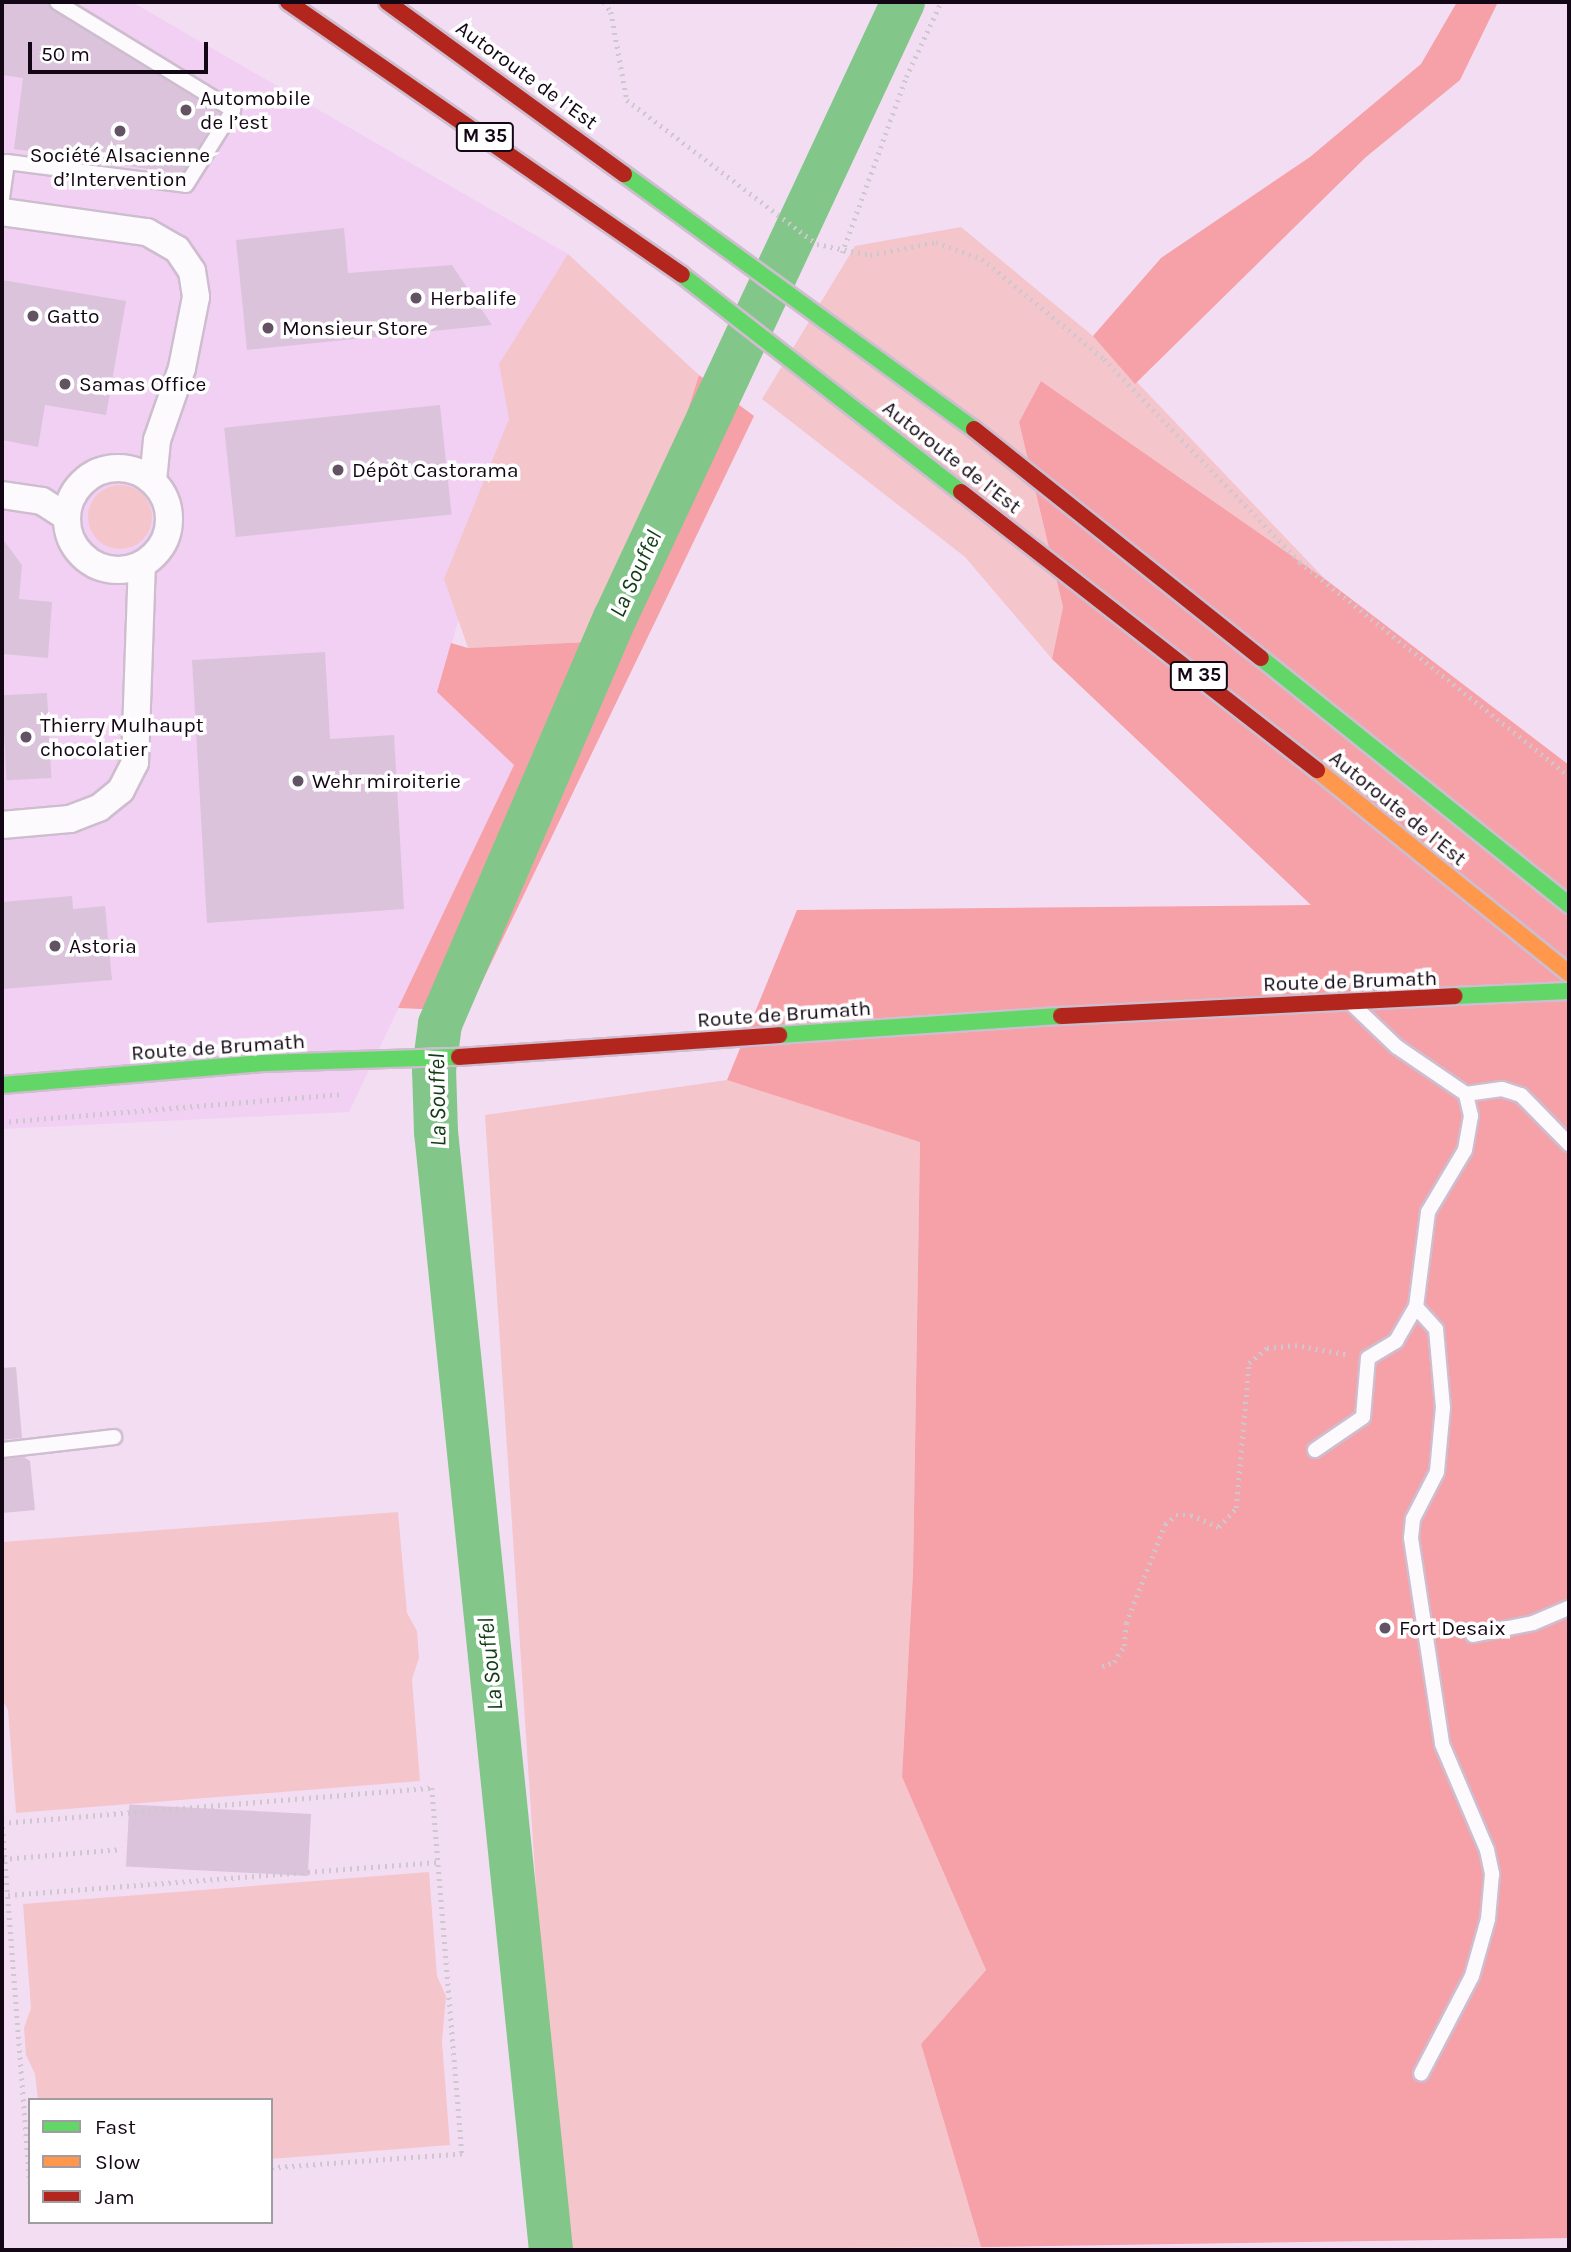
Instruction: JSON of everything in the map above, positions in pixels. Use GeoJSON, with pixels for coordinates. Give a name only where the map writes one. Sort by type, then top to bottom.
{"type":"FeatureCollection","features":[{"type":"Feature","properties":{"kind":"main road","name":"Autoroute de l’Est"},"geometry":{"type":"LineString","coordinates":[[288,2],[680,274],[1569,973]]}},
{"type":"Feature","properties":{"kind":"main road","name":"Autoroute de l’Est"},"geometry":{"type":"LineString","coordinates":[[387,2],[704,228],[848,335],[1241,640],[1569,905]]}},
{"type":"Feature","properties":{"kind":"main road","name":"Route de Brumath"},"geometry":{"type":"LineString","coordinates":[[2,1085],[308,1062],[396,1061],[1569,990]]}},
{"type":"Feature","properties":{"kind":"main road"},"geometry":{"type":"LineString","coordinates":[[282,1081],[308,1062]]}},
{"type":"Feature","properties":{"kind":"main road"},"geometry":{"type":"LineString","coordinates":[[51,1081],[111,1089],[216,1086]]}},
{"type":"Feature","properties":{"kind":"street"},"geometry":{"type":"LineString","coordinates":[[2,212],[147,232],[177,249],[192,271],[196,297],[183,368],[157,440],[153,481]]}},
{"type":"Feature","properties":{"kind":"street"},"geometry":{"type":"LineString","coordinates":[[138,607],[108,570],[83,557],[73,544],[71,504],[96,473],[122,468],[157,440]]}},
{"type":"Feature","properties":{"kind":"street"},"geometry":{"type":"LineString","coordinates":[[108,570],[142,565],[158,552],[169,524],[163,494],[153,481],[122,468]]}},
{"type":"Feature","properties":{"kind":"street"},"geometry":{"type":"LineString","coordinates":[[2,495],[71,504]]}},
{"type":"Feature","properties":{"kind":"street"},"geometry":{"type":"LineString","coordinates":[[2,825],[69,820],[99,808],[121,790],[135,762],[138,607],[142,565]]}},
{"type":"Feature","properties":{"kind":"lane"},"geometry":{"type":"LineString","coordinates":[[2,198],[7,162],[186,185],[233,110],[57,2]]}},
{"type":"Feature","properties":{"kind":"lane"},"geometry":{"type":"LineString","coordinates":[[1315,1450],[1363,1417],[1368,1358],[1396,1341],[1416,1307],[1428,1212],[1465,1150],[1471,1116],[1466,1094],[1398,1047],[1349,1002]]}},
{"type":"Feature","properties":{"kind":"lane"},"geometry":{"type":"LineString","coordinates":[[1466,1094],[1502,1089],[1521,1095],[1569,1144]]}},
{"type":"Feature","properties":{"kind":"lane"},"geometry":{"type":"LineString","coordinates":[[1416,1307],[1436,1329],[1443,1407],[1437,1472],[1413,1519],[1411,1538],[1442,1744],[1487,1850],[1492,1874],[1488,1919],[1472,1976],[1421,2074]]}},
{"type":"Feature","properties":{"kind":"lane"},"geometry":{"type":"LineString","coordinates":[[2,1450],[114,1437]]}},
{"type":"Feature","properties":{"kind":"lane"},"geometry":{"type":"LineString","coordinates":[[1473,1635],[1533,1623],[1569,1608]]}},
{"type":"Feature","properties":{"kind":"path"},"geometry":{"type":"LineString","coordinates":[[604,2],[611,12],[627,100],[777,218],[817,244],[842,253],[870,255],[936,242],[982,259],[1104,359],[1319,579],[1569,776]]}},
{"type":"Feature","properties":{"kind":"path"},"geometry":{"type":"LineString","coordinates":[[842,253],[906,76],[941,2]]}},
{"type":"Feature","properties":{"kind":"path"},"geometry":{"type":"LineString","coordinates":[[2,1122],[345,1094]]}},
{"type":"Feature","properties":{"kind":"path"},"geometry":{"type":"LineString","coordinates":[[1102,1666],[1114,1661],[1124,1646],[1126,1623],[1165,1524],[1191,1514],[1219,1527],[1236,1508],[1249,1363],[1267,1348],[1295,1345],[1368,1358]]}},
{"type":"Feature","properties":{"kind":"path"},"geometry":{"type":"LineString","coordinates":[[28,2157],[2,1822],[432,1788],[461,2154],[273,2168]]}},
{"type":"Feature","properties":{"kind":"path"},"geometry":{"type":"LineString","coordinates":[[3,1859],[122,1849]]}},
{"type":"Feature","properties":{"kind":"path"},"geometry":{"type":"LineString","coordinates":[[8,1895],[438,1862]]}},
{"type":"Feature","properties":{"kind":"shaded area"},"geometry":{"type":"Polygon","coordinates":[[[2,2],[132,2],[568,254],[437,692],[514,765],[349,1112],[2,1129],[2,2]]]}},
{"type":"Feature","properties":{"kind":"shaded area"},"geometry":{"type":"Polygon","coordinates":[[[1457,2],[1498,2],[1460,80],[1366,157],[1135,384],[1093,336],[1161,258],[1310,157],[1421,64],[1457,2]]]}},
{"type":"Feature","properties":{"kind":"shaded area"},"geometry":{"type":"Polygon","coordinates":[[[961,227],[1093,336],[1325,579],[1041,381],[1019,422],[1063,607],[1052,659],[965,557],[762,399],[855,246],[961,227]]]}},
{"type":"Feature","properties":{"kind":"shaded area"},"geometry":{"type":"Polygon","coordinates":[[[568,254],[699,375],[670,466],[587,642],[468,648],[444,579],[509,419],[499,364],[568,254]]]}},
{"type":"Feature","properties":{"kind":"shaded area"},"geometry":{"type":"Polygon","coordinates":[[[699,375],[754,416],[468,1011],[398,1008],[514,765],[437,692],[451,643],[468,648],[587,642],[670,466],[699,375]]]}},
{"type":"Feature","properties":{"kind":"shaded area"},"geometry":{"type":"Polygon","coordinates":[[[1041,381],[1325,579],[1569,765],[1569,2238],[981,2247],[921,2044],[986,1970],[902,1777],[913,1572],[920,1142],[727,1080],[797,910],[1311,905],[1052,659],[1063,607],[1019,422],[1041,381]]]}},
{"type":"Feature","properties":{"kind":"shaded area"},"geometry":{"type":"Polygon","coordinates":[[[114,485],[126,485],[143,494],[150,505],[150,529],[143,540],[126,549],[114,549],[102,544],[93,535],[88,523],[88,511],[93,499],[102,490],[114,485]]]}},
{"type":"Feature","properties":{"kind":"shaded area"},"geometry":{"type":"Polygon","coordinates":[[[727,1080],[920,1141],[913,1572],[902,1777],[986,1970],[921,2044],[981,2247],[560,2250],[485,1115],[727,1080]]]}},
{"type":"Feature","properties":{"kind":"shaded area"},"geometry":{"type":"Polygon","coordinates":[[[398,1512],[407,1613],[417,1631],[419,1658],[412,1679],[420,1781],[16,1813],[8,1710],[2,1699],[2,1542],[398,1512]]]}},
{"type":"Feature","properties":{"kind":"shaded area"},"geometry":{"type":"Polygon","coordinates":[[[429,1872],[437,1976],[446,1996],[442,2042],[450,2145],[273,2159],[273,2098],[38,2098],[35,2074],[26,2055],[24,2028],[31,2008],[23,1904],[429,1872]]]}},
{"type":"Feature","properties":{"kind":"building"},"geometry":{"type":"Polygon","coordinates":[[[2,2],[47,2],[52,10],[219,113],[182,174],[14,149],[23,78],[2,75],[2,2]]]}},
{"type":"Feature","properties":{"kind":"building"},"geometry":{"type":"Polygon","coordinates":[[[344,228],[348,273],[452,265],[492,325],[247,350],[236,240],[344,228]]]}},
{"type":"Feature","properties":{"kind":"building"},"geometry":{"type":"Polygon","coordinates":[[[2,280],[126,301],[106,415],[45,405],[38,447],[2,440],[2,280]]]}},
{"type":"Feature","properties":{"kind":"building","name":"Dépôt Castorama"},"geometry":{"type":"Polygon","coordinates":[[[440,405],[451,514],[236,537],[224,428],[440,405]]]}},
{"type":"Feature","properties":{"kind":"building"},"geometry":{"type":"Polygon","coordinates":[[[2,538],[22,565],[19,599],[52,602],[48,658],[2,654],[2,538]]]}},
{"type":"Feature","properties":{"kind":"building","name":"Wehr miroiterie"},"geometry":{"type":"Polygon","coordinates":[[[325,652],[330,739],[394,735],[404,909],[207,923],[192,660],[325,652]]]}},
{"type":"Feature","properties":{"kind":"building","name":"Thierry Mulhaupt chocolatier"},"geometry":{"type":"Polygon","coordinates":[[[47,693],[51,778],[7,780],[2,695],[47,693]]]}},
{"type":"Feature","properties":{"kind":"building","name":"Astoria"},"geometry":{"type":"Polygon","coordinates":[[[72,896],[73,909],[105,906],[112,980],[3,989],[2,902],[72,896]]]}},
{"type":"Feature","properties":{"kind":"building"},"geometry":{"type":"Polygon","coordinates":[[[16,1367],[22,1438],[2,1440],[2,1368],[16,1367]]]}},
{"type":"Feature","properties":{"kind":"building"},"geometry":{"type":"Polygon","coordinates":[[[24,1457],[30,1461],[35,1510],[2,1513],[2,1459],[24,1457]]]}},
{"type":"Feature","properties":{"kind":"building"},"geometry":{"type":"Polygon","coordinates":[[[129,1804],[311,1814],[308,1876],[126,1866],[129,1804]]]}},
{"type":"Feature","properties":{"kind":"waterway","name":"La Souffel"},"geometry":{"type":"LineString","coordinates":[[551,2250],[436,1132],[434,1070],[440,1024],[615,618],[903,2]]}},
{"type":"Feature","properties":{"kind":"traffic: fast"},"geometry":{"type":"LineString","coordinates":[[624,174],[974,429]]}},
{"type":"Feature","properties":{"kind":"traffic: fast"},"geometry":{"type":"LineString","coordinates":[[682,275],[961,492]]}},
{"type":"Feature","properties":{"kind":"traffic: fast"},"geometry":{"type":"LineString","coordinates":[[1261,658],[1569,905]]}},
{"type":"Feature","properties":{"kind":"traffic: fast"},"geometry":{"type":"LineString","coordinates":[[1454,996],[1569,991]]}},
{"type":"Feature","properties":{"kind":"traffic: fast"},"geometry":{"type":"LineString","coordinates":[[779,1035],[1061,1016]]}},
{"type":"Feature","properties":{"kind":"traffic: fast"},"geometry":{"type":"LineString","coordinates":[[2,1085],[263,1063],[459,1057]]}},
{"type":"Feature","properties":{"kind":"traffic: slow"},"geometry":{"type":"LineString","coordinates":[[1317,770],[1569,973]]}},
{"type":"Feature","properties":{"kind":"traffic: jam"},"geometry":{"type":"LineString","coordinates":[[288,2],[682,275]]}},
{"type":"Feature","properties":{"kind":"traffic: jam"},"geometry":{"type":"LineString","coordinates":[[387,2],[624,174]]}},
{"type":"Feature","properties":{"kind":"traffic: jam"},"geometry":{"type":"LineString","coordinates":[[974,429],[1261,658]]}},
{"type":"Feature","properties":{"kind":"traffic: jam"},"geometry":{"type":"LineString","coordinates":[[961,492],[1317,770]]}},
{"type":"Feature","properties":{"kind":"traffic: jam"},"geometry":{"type":"LineString","coordinates":[[1061,1016],[1454,996]]}},
{"type":"Feature","properties":{"kind":"traffic: jam"},"geometry":{"type":"LineString","coordinates":[[459,1057],[779,1035]]}},
{"type":"Feature","properties":{"kind":"place","name":"Automobile de l’est"},"geometry":{"type":"Point","coordinates":[186,110]}},
{"type":"Feature","properties":{"kind":"place","name":"Société Alsacienne d’Intervention"},"geometry":{"type":"Point","coordinates":[120,131]}},
{"type":"Feature","properties":{"kind":"place","name":"Herbalife"},"geometry":{"type":"Point","coordinates":[416,298]}},
{"type":"Feature","properties":{"kind":"place","name":"Gatto"},"geometry":{"type":"Point","coordinates":[33,316]}},
{"type":"Feature","properties":{"kind":"place","name":"Monsieur Store"},"geometry":{"type":"Point","coordinates":[268,328]}},
{"type":"Feature","properties":{"kind":"place","name":"Samas Office"},"geometry":{"type":"Point","coordinates":[65,384]}},
{"type":"Feature","properties":{"kind":"place","name":"Dépôt Castorama"},"geometry":{"type":"Point","coordinates":[338,470]}},
{"type":"Feature","properties":{"kind":"place","name":"Thierry Mulhaupt chocolatier"},"geometry":{"type":"Point","coordinates":[26,737]}},
{"type":"Feature","properties":{"kind":"place","name":"Wehr miroiterie"},"geometry":{"type":"Point","coordinates":[298,781]}},
{"type":"Feature","properties":{"kind":"place","name":"Astoria"},"geometry":{"type":"Point","coordinates":[55,946]}},
{"type":"Feature","properties":{"kind":"place","name":"Fort Desaix"},"geometry":{"type":"Point","coordinates":[1385,1628]}}]}
